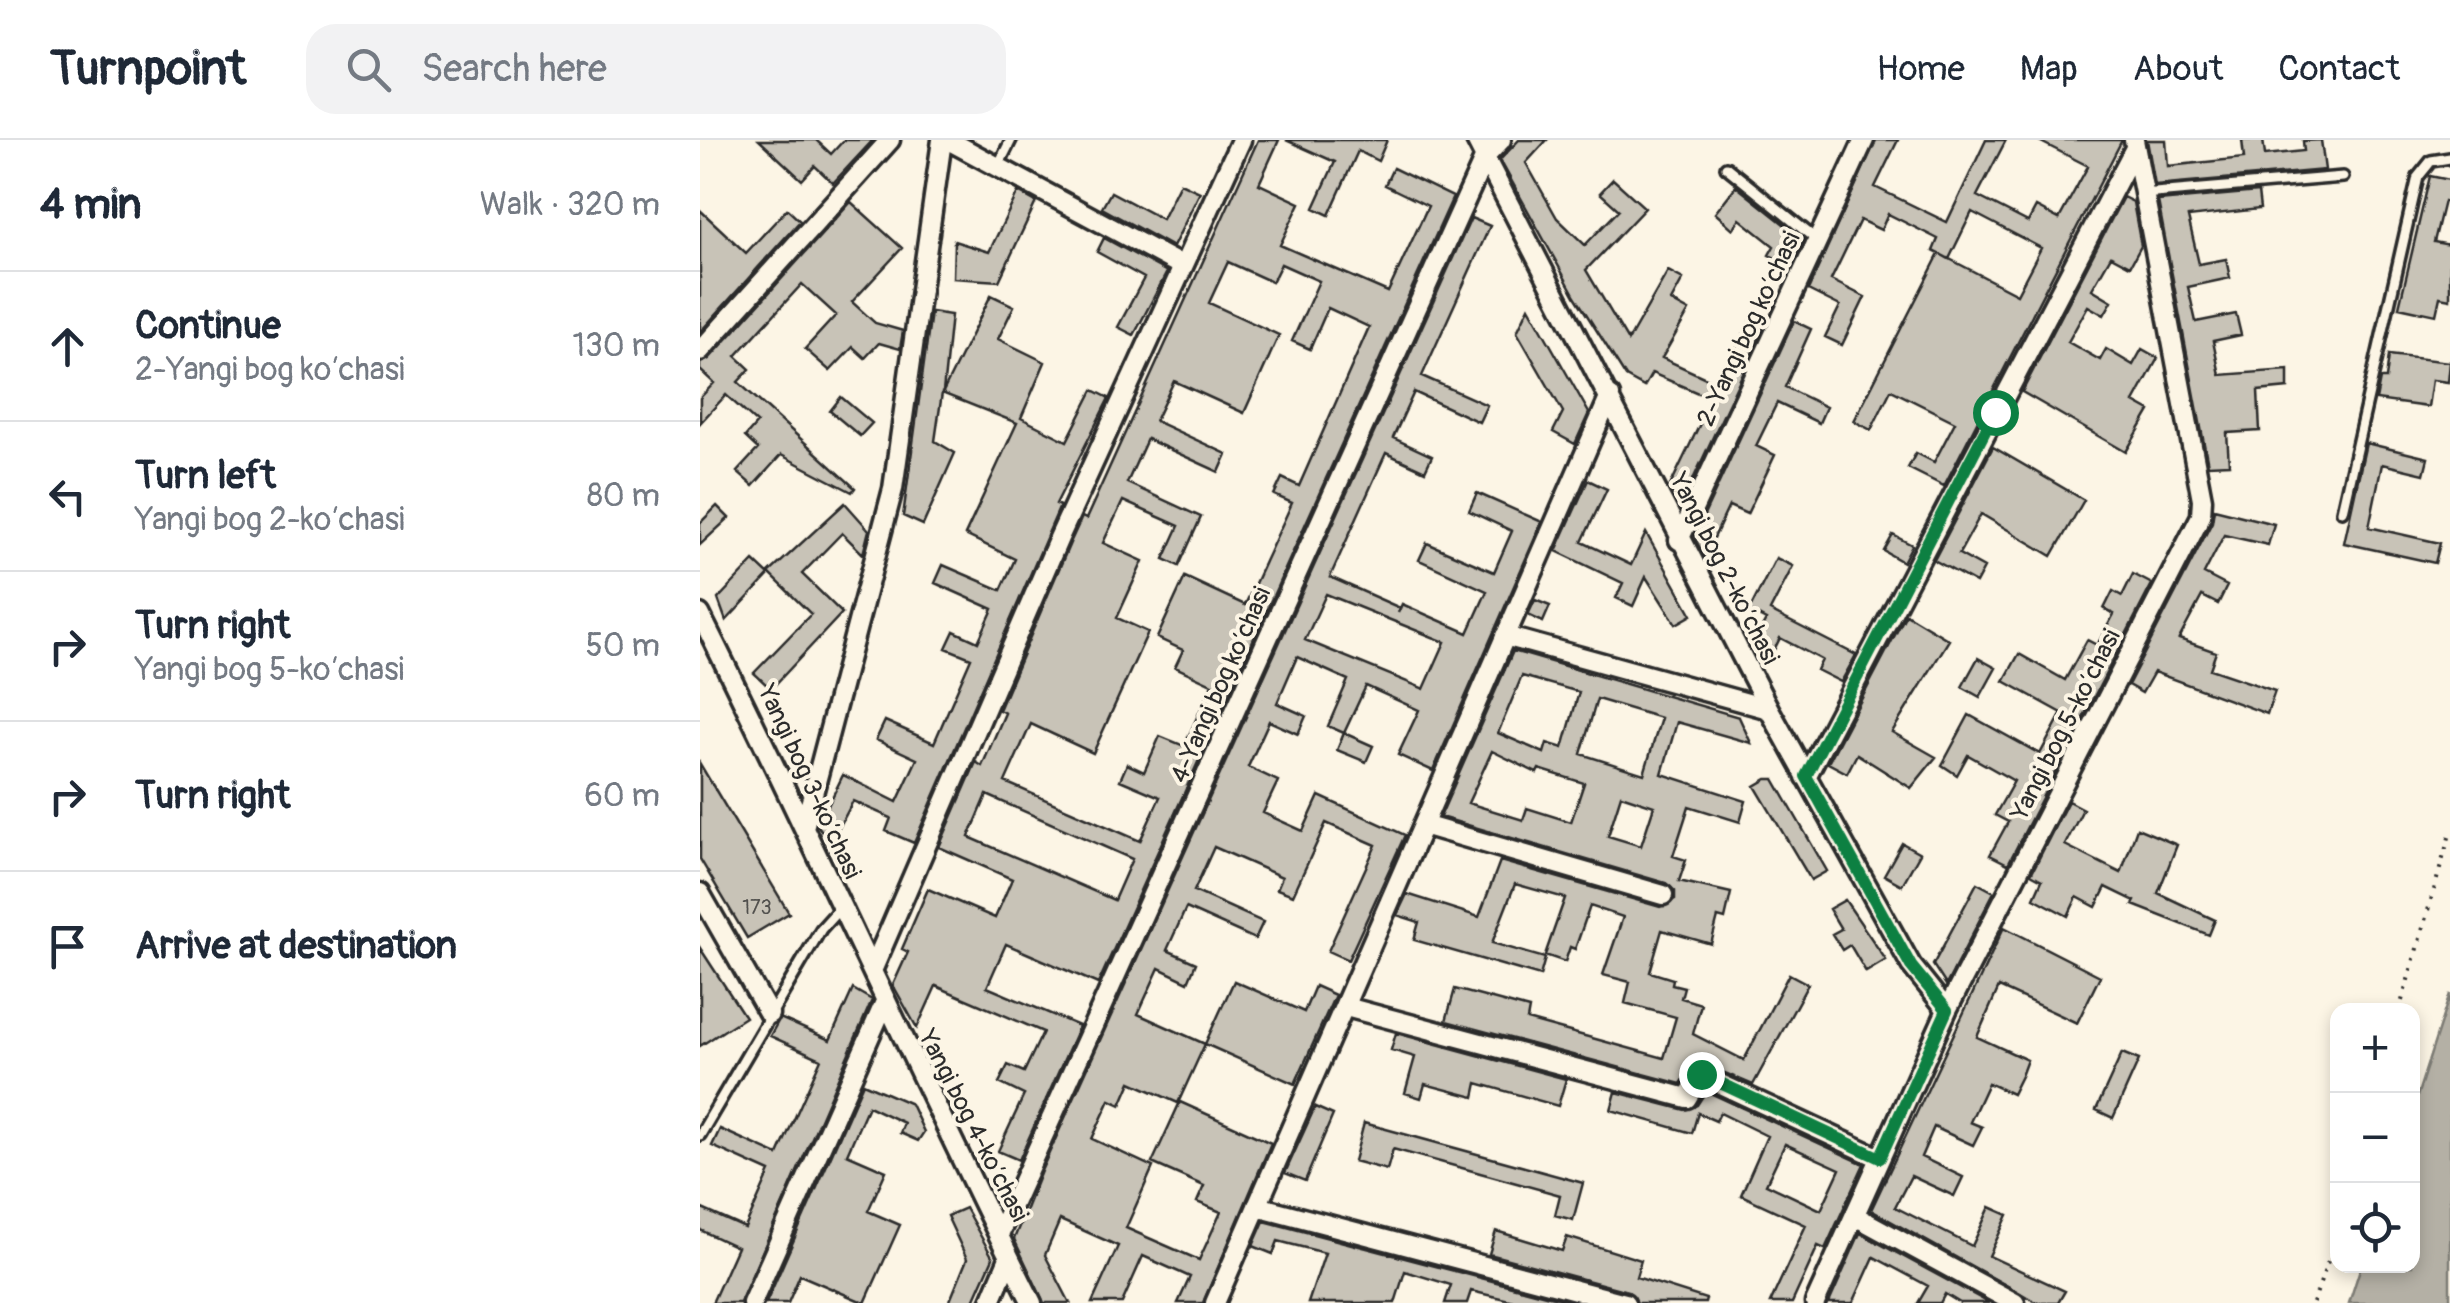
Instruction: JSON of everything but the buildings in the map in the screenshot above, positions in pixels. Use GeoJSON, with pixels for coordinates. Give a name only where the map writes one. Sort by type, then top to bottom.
{"type":"FeatureCollection","features":[{"type":"Feature","properties":{"kind":"street"},"geometry":{"type":"LineString","coordinates":[[700,352],[890,140]]}},
{"type":"Feature","properties":{"kind":"street"},"geometry":{"type":"LineString","coordinates":[[805,824],[886,522],[945,140],[1182,266]]}},
{"type":"Feature","properties":{"kind":"street"},"geometry":{"type":"LineString","coordinates":[[872,972],[1241,140]]}},
{"type":"Feature","properties":{"kind":"street"},"geometry":{"type":"LineString","coordinates":[[1480,149],[1501,140]]}},
{"type":"Feature","properties":{"kind":"street","name":"2-Yangi bog koʼchasi"},"geometry":{"type":"LineString","coordinates":[[1679,540],[1864,140]]}},
{"type":"Feature","properties":{"kind":"street"},"geometry":{"type":"LineString","coordinates":[[1806,776],[2135,144]]}},
{"type":"Feature","properties":{"kind":"street","name":"Yangi bog 5-koʼchasi"},"geometry":{"type":"LineString","coordinates":[[1815,1303],[1947,1010],[2200,516],[2202,499],[2135,144]]}},
{"type":"Feature","properties":{"kind":"street","name":"Yangi bog 2-koʼchasi"},"geometry":{"type":"LineString","coordinates":[[1480,149],[1769,709],[1911,966],[1947,1010]]}},
{"type":"Feature","properties":{"kind":"street","name":"4-Yangi bog koʼchasi"},"geometry":{"type":"LineString","coordinates":[[1000,1232],[1480,149]]}},
{"type":"Feature","properties":{"kind":"street"},"geometry":{"type":"LineString","coordinates":[[1215,1303],[1610,396]]}},
{"type":"Feature","properties":{"kind":"street","name":"Yangi bog 3-koʼchasi"},"geometry":{"type":"LineString","coordinates":[[700,614],[805,824],[872,972]]}},
{"type":"Feature","properties":{"kind":"street"},"geometry":{"type":"LineString","coordinates":[[1505,636],[1769,709]]}},
{"type":"Feature","properties":{"kind":"street"},"geometry":{"type":"LineString","coordinates":[[1423,825],[1664,895]]}},
{"type":"Feature","properties":{"kind":"street"},"geometry":{"type":"LineString","coordinates":[[700,893],[769,1014]]}},
{"type":"Feature","properties":{"kind":"street","name":"Yangi bog 4-koʼchasi"},"geometry":{"type":"LineString","coordinates":[[872,972],[884,1004],[1032,1303]]}},
{"type":"Feature","properties":{"kind":"street"},"geometry":{"type":"LineString","coordinates":[[752,1303],[884,1004]]}},
{"type":"Feature","properties":{"kind":"street"},"geometry":{"type":"LineString","coordinates":[[1346,1007],[1687,1098],[1701,1074],[1880,1158]]}},
{"type":"Feature","properties":{"kind":"street"},"geometry":{"type":"LineString","coordinates":[[1257,1206],[1625,1303]]}},
{"type":"Feature","properties":{"kind":"street"},"geometry":{"type":"LineString","coordinates":[[1854,1216],[2015,1303]]}},
{"type":"Feature","properties":{"kind":"street"},"geometry":{"type":"LineString","coordinates":[[990,1303],[1009,1258]]}},
{"type":"Feature","properties":{"kind":"lane"},"geometry":{"type":"LineString","coordinates":[[998,166],[1011,140]]}},
{"type":"Feature","properties":{"kind":"lane"},"geometry":{"type":"LineString","coordinates":[[2342,511],[2418,178],[2431,162],[2450,158]]}},
{"type":"Feature","properties":{"kind":"lane"},"geometry":{"type":"LineString","coordinates":[[1726,166],[1818,241]]}},
{"type":"Feature","properties":{"kind":"lane"},"geometry":{"type":"LineString","coordinates":[[2144,194],[2343,177]]}},
{"type":"Feature","properties":{"kind":"lane"},"geometry":{"type":"LineString","coordinates":[[700,1134],[821,929],[840,908]]}},
{"type":"Feature","properties":{"kind":"path"},"geometry":{"type":"LineString","coordinates":[[2401,1003],[2450,834]]}},
{"type":"Feature","properties":{"kind":"path"},"geometry":{"type":"LineString","coordinates":[[2313,1303],[2330,1255]]}},
{"type":"Feature","properties":{"kind":"shaded area"},"geometry":{"type":"Polygon","coordinates":[[[2450,994],[2450,1303],[2349,1303],[2359,1273],[2420,1273],[2420,1087],[2450,994]]]}},
{"type":"Feature","properties":{"kind":"route"},"geometry":{"type":"LineString","coordinates":[[1701,1074],[1880,1158],[1947,1010],[1911,966],[1806,776],[1995,412]]}}]}
